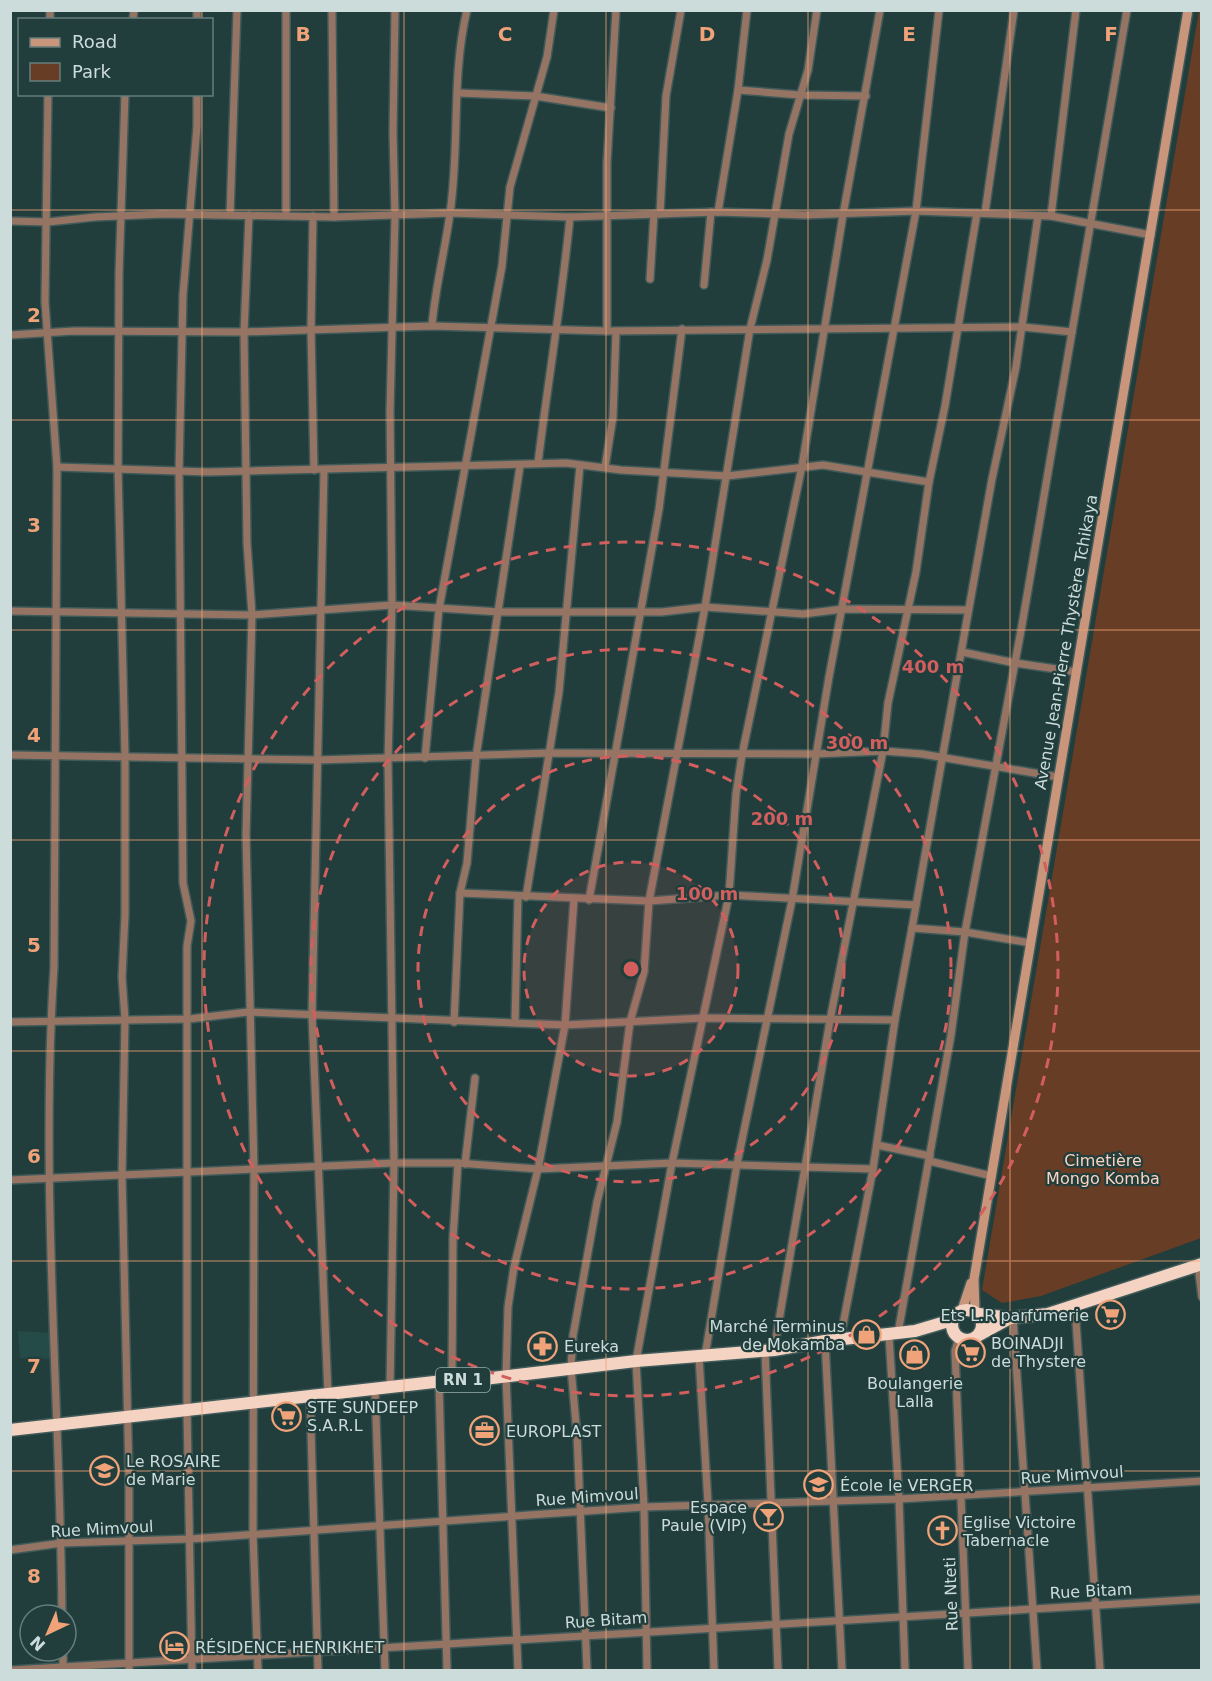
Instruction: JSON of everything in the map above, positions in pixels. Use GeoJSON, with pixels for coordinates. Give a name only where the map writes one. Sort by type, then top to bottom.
{"type":"FeatureCollection","features":[{"type":"Feature","properties":{"kind":"highway"},"geometry":{"type":"LineString","coordinates":[[1011,1317],[967,1340],[957,1336],[952,1320],[962,1310],[1011,1317],[1048,1314],[1200,1265]]}},
{"type":"Feature","properties":{"kind":"highway"},"geometry":{"type":"LineString","coordinates":[[977,1313],[983,1325],[979,1335]]}},
{"type":"Feature","properties":{"kind":"highway","name":"RN 1"},"geometry":{"type":"LineString","coordinates":[[10,1430],[452,1380],[636,1361],[770,1351],[825,1341],[915,1331],[952,1320]]}},
{"type":"Feature","properties":{"kind":"highway","name":"RN 1"},"geometry":{"type":"LineString","coordinates":[[915,1331],[957,1336]]}},
{"type":"Feature","properties":{"kind":"street"},"geometry":{"type":"LineString","coordinates":[[230,215],[237,10]]}},
{"type":"Feature","properties":{"kind":"street"},"geometry":{"type":"LineString","coordinates":[[286,10],[286,215]]}},
{"type":"Feature","properties":{"kind":"street"},"geometry":{"type":"LineString","coordinates":[[332,10],[334,217]]}},
{"type":"Feature","properties":{"kind":"street"},"geometry":{"type":"LineString","coordinates":[[390,1388],[394,1163],[388,760],[392,605],[390,467],[395,216],[393,121],[395,10]]}},
{"type":"Feature","properties":{"kind":"street"},"geometry":{"type":"LineString","coordinates":[[432,326],[441,255],[450,213],[459,51],[467,10]]}},
{"type":"Feature","properties":{"kind":"street"},"geometry":{"type":"LineString","coordinates":[[425,758],[439,609],[502,266],[514,166],[547,57],[554,10]]}},
{"type":"Feature","properties":{"kind":"street"},"geometry":{"type":"LineString","coordinates":[[607,331],[606,216],[616,10]]}},
{"type":"Feature","properties":{"kind":"street"},"geometry":{"type":"LineString","coordinates":[[650,279],[666,96],[681,10]]}},
{"type":"Feature","properties":{"kind":"street"},"geometry":{"type":"LineString","coordinates":[[704,285],[714,212],[738,90],[747,10]]}},
{"type":"Feature","properties":{"kind":"street"},"geometry":{"type":"LineString","coordinates":[[587,1671],[577,1435],[571,1368],[580,1285],[597,1202],[608,1167],[617,1122],[630,1022],[644,972],[649,901],[705,607],[750,329],[767,260],[773,214],[789,134],[808,70],[817,10]]}},
{"type":"Feature","properties":{"kind":"street"},"geometry":{"type":"LineString","coordinates":[[647,1671],[644,1507],[636,1361],[672,1163],[729,895],[736,794],[742,755],[802,466],[843,214],[880,10]]}},
{"type":"Feature","properties":{"kind":"street"},"geometry":{"type":"LineString","coordinates":[[714,1671],[702,1357],[737,1164],[792,900],[815,754],[916,211],[939,10]]}},
{"type":"Feature","properties":{"kind":"street"},"geometry":{"type":"LineString","coordinates":[[778,1671],[770,1351],[807,1166],[852,900],[883,750],[888,703],[923,533],[929,482],[981,213],[1014,10]]}},
{"type":"Feature","properties":{"kind":"street"},"geometry":{"type":"LineString","coordinates":[[1050,216],[1076,10]]}},
{"type":"Feature","properties":{"kind":"street"},"geometry":{"type":"LineString","coordinates":[[905,1671],[894,1334],[929,1158],[966,932],[997,767],[1127,10]]}},
{"type":"Feature","properties":{"kind":"street","name":"Avenue Jean-Pierre Thystère Tchikaya"},"geometry":{"type":"LineString","coordinates":[[962,1310],[974,1278],[992,1176],[1131,337],[1151,235],[1188,10]]}},
{"type":"Feature","properties":{"kind":"street"},"geometry":{"type":"LineString","coordinates":[[738,90],[800,95],[866,96]]}},
{"type":"Feature","properties":{"kind":"street"},"geometry":{"type":"LineString","coordinates":[[458,93],[535,96],[611,108]]}},
{"type":"Feature","properties":{"kind":"street"},"geometry":{"type":"LineString","coordinates":[[48,96],[48,222],[45,302],[57,467],[54,966],[49,1022],[55,1424],[62,1544],[62,1603]]}},
{"type":"Feature","properties":{"kind":"street"},"geometry":{"type":"LineString","coordinates":[[125,96],[118,468],[125,756],[125,915],[122,976],[125,1019],[122,1175],[129,1540],[129,1671]]}},
{"type":"Feature","properties":{"kind":"street"},"geometry":{"type":"LineString","coordinates":[[192,1671],[187,1410],[186,1172],[189,1019],[187,946],[191,921],[183,883],[179,471],[184,273],[196,96]]}},
{"type":"Feature","properties":{"kind":"street"},"geometry":{"type":"LineString","coordinates":[[10,221],[48,222],[123,216],[189,215],[334,217],[450,213],[570,217],[714,212],[843,214],[916,211],[1050,216],[1151,235]]}},
{"type":"Feature","properties":{"kind":"street"},"geometry":{"type":"LineString","coordinates":[[249,215],[244,332],[246,471],[252,615],[246,835],[248,1012],[254,1168],[253,1534],[258,1671]]}},
{"type":"Feature","properties":{"kind":"street"},"geometry":{"type":"LineString","coordinates":[[314,216],[311,329],[314,470]]}},
{"type":"Feature","properties":{"kind":"street"},"geometry":{"type":"LineString","coordinates":[[840,1340],[873,1169],[895,1020],[944,758],[968,610],[1023,327],[1038,216]]}},
{"type":"Feature","properties":{"kind":"street"},"geometry":{"type":"LineString","coordinates":[[538,463],[555,330],[564,286],[570,217]]}},
{"type":"Feature","properties":{"kind":"street"},"geometry":{"type":"LineString","coordinates":[[10,335],[182,330],[244,332],[432,326],[490,330],[607,331],[1023,327],[1072,332]]}},
{"type":"Feature","properties":{"kind":"street"},"geometry":{"type":"LineString","coordinates":[[589,900],[659,509],[682,329]]}},
{"type":"Feature","properties":{"kind":"street"},"geometry":{"type":"LineString","coordinates":[[605,467],[613,417],[616,331]]}},
{"type":"Feature","properties":{"kind":"street"},"geometry":{"type":"LineString","coordinates":[[57,467],[246,471],[466,465],[520,466],[538,463],[727,476],[765,474],[802,466],[832,466],[929,482]]}},
{"type":"Feature","properties":{"kind":"street"},"geometry":{"type":"LineString","coordinates":[[515,1022],[522,896],[550,753],[567,611],[580,465]]}},
{"type":"Feature","properties":{"kind":"street"},"geometry":{"type":"LineString","coordinates":[[454,1022],[460,893],[470,843],[476,757],[500,612],[520,466]]}},
{"type":"Feature","properties":{"kind":"street"},"geometry":{"type":"LineString","coordinates":[[324,470],[312,1015],[328,1394]]}},
{"type":"Feature","properties":{"kind":"street"},"geometry":{"type":"LineString","coordinates":[[10,611],[56,614],[252,615],[392,605],[500,612],[640,612],[705,607],[803,614],[843,609],[968,610]]}},
{"type":"Feature","properties":{"kind":"street"},"geometry":{"type":"LineString","coordinates":[[962,652],[1077,672]]}},
{"type":"Feature","properties":{"kind":"street"},"geometry":{"type":"LineString","coordinates":[[10,755],[388,760],[550,753],[678,752],[742,755],[883,750],[1058,777]]}},
{"type":"Feature","properties":{"kind":"street"},"geometry":{"type":"LineString","coordinates":[[460,893],[649,901],[729,895],[916,905]]}},
{"type":"Feature","properties":{"kind":"street"},"geometry":{"type":"LineString","coordinates":[[518,1671],[506,1376],[508,1307],[514,1267],[538,1169],[565,1025],[574,899]]}},
{"type":"Feature","properties":{"kind":"street"},"geometry":{"type":"LineString","coordinates":[[912,928],[966,932],[1030,943]]}},
{"type":"Feature","properties":{"kind":"street"},"geometry":{"type":"LineString","coordinates":[[10,1022],[189,1019],[248,1012],[565,1025],[703,1018],[895,1020]]}},
{"type":"Feature","properties":{"kind":"street"},"geometry":{"type":"LineString","coordinates":[[452,1380],[453,1238],[461,1163],[475,1078]]}},
{"type":"Feature","properties":{"kind":"street"},"geometry":{"type":"LineString","coordinates":[[876,1145],[992,1176]]}},
{"type":"Feature","properties":{"kind":"street"},"geometry":{"type":"LineString","coordinates":[[10,1180],[394,1163],[461,1163],[538,1169],[672,1163],[873,1169]]}},
{"type":"Feature","properties":{"kind":"street"},"geometry":{"type":"LineString","coordinates":[[1200,1265],[1202,1298]]}},
{"type":"Feature","properties":{"kind":"street","name":"Avenue Jean-Pierre Thystère Tchikaya"},"geometry":{"type":"LineString","coordinates":[[974,1278],[977,1313]]}},
{"type":"Feature","properties":{"kind":"street"},"geometry":{"type":"LineString","coordinates":[[1075,1307],[1100,1671]]}},
{"type":"Feature","properties":{"kind":"street"},"geometry":{"type":"LineString","coordinates":[[1011,1317],[1037,1671]]}},
{"type":"Feature","properties":{"kind":"street","name":"Rue Nteti"},"geometry":{"type":"LineString","coordinates":[[957,1336],[955,1351],[968,1671]]}},
{"type":"Feature","properties":{"kind":"street"},"geometry":{"type":"LineString","coordinates":[[825,1341],[836,1501],[842,1671]]}},
{"type":"Feature","properties":{"kind":"street"},"geometry":{"type":"LineString","coordinates":[[439,1383],[447,1671]]}},
{"type":"Feature","properties":{"kind":"street"},"geometry":{"type":"LineString","coordinates":[[375,1389],[385,1671]]}},
{"type":"Feature","properties":{"kind":"street"},"geometry":{"type":"LineString","coordinates":[[310,1396],[318,1671]]}},
{"type":"Feature","properties":{"kind":"street","name":"Rue Mimvoul"},"geometry":{"type":"LineString","coordinates":[[10,1550],[62,1544],[190,1539],[708,1503],[899,1499],[1202,1481]]}},
{"type":"Feature","properties":{"kind":"street","name":"Rue Bitam"},"geometry":{"type":"LineString","coordinates":[[12,1671],[63,1669],[129,1662],[1202,1599]]}},
{"type":"Feature","properties":{"kind":"shaded area"},"geometry":{"type":"Polygon","coordinates":[[[18,1331],[52,1333],[52,1359],[20,1358],[18,1331]]]}},
{"type":"Feature","properties":{"kind":"green space","name":"Cimetière Mongo Komba"},"geometry":{"type":"Polygon","coordinates":[[[1199,11],[1202,11],[1201,1238],[1041,1296],[1002,1303],[982,1290],[1199,11]]]}},
{"type":"Feature","properties":{"kind":"place","name":"Ets L.R parfumerie"},"geometry":{"type":"Point","coordinates":[1110,1315]}},
{"type":"Feature","properties":{"kind":"place","name":"Marché Terminus de Mokamba"},"geometry":{"type":"Point","coordinates":[866,1335]}},
{"type":"Feature","properties":{"kind":"place","name":"Eureka"},"geometry":{"type":"Point","coordinates":[543,1346]}},
{"type":"Feature","properties":{"kind":"place","name":"BOINADJI de Thystere"},"geometry":{"type":"Point","coordinates":[970,1352]}},
{"type":"Feature","properties":{"kind":"place","name":"Boulangerie Lalla"},"geometry":{"type":"Point","coordinates":[915,1355]}},
{"type":"Feature","properties":{"kind":"place","name":"STE SUNDEEP S.A.R.L"},"geometry":{"type":"Point","coordinates":[286,1416]}},
{"type":"Feature","properties":{"kind":"place","name":"EUROPLAST"},"geometry":{"type":"Point","coordinates":[485,1431]}},
{"type":"Feature","properties":{"kind":"place","name":"Le ROSAIRE de Marie"},"geometry":{"type":"Point","coordinates":[105,1470]}},
{"type":"Feature","properties":{"kind":"place","name":"École le VERGER"},"geometry":{"type":"Point","coordinates":[819,1485]}},
{"type":"Feature","properties":{"kind":"place","name":"Espace Paule (VIP)"},"geometry":{"type":"Point","coordinates":[768,1516]}},
{"type":"Feature","properties":{"kind":"place","name":"Eglise Victoire Tabernacle"},"geometry":{"type":"Point","coordinates":[942,1531]}},
{"type":"Feature","properties":{"kind":"place","name":"RÉSIDENCE HENRIKHET"},"geometry":{"type":"Point","coordinates":[174,1647]}}]}
